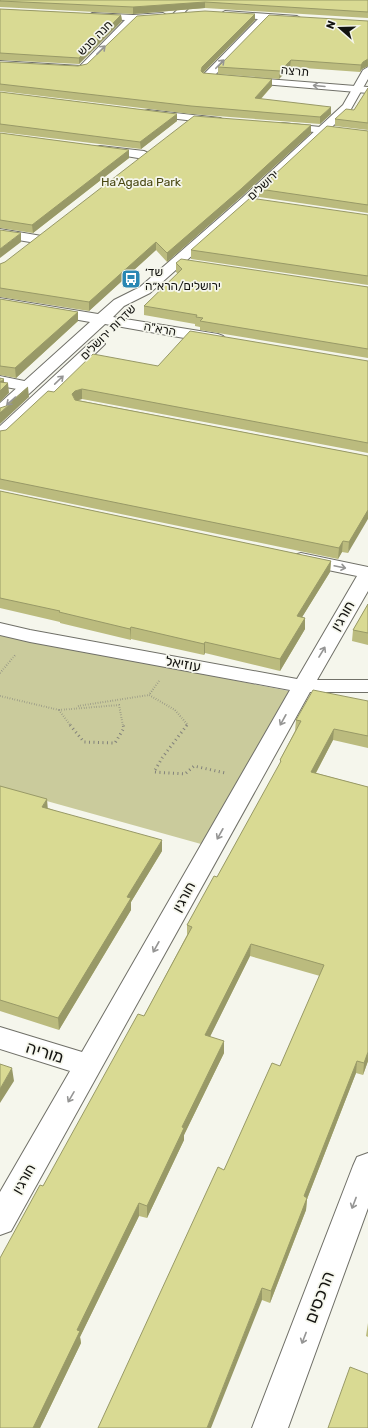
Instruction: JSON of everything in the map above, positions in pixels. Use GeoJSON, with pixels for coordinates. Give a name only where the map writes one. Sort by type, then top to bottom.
{"type":"FeatureCollection","features":[{"type":"Feature","properties":{"kind":"street"},"geometry":{"type":"LineString","coordinates":[[178,14],[192,0]]}},
{"type":"Feature","properties":{"kind":"street"},"geometry":{"type":"LineString","coordinates":[[80,15],[133,18],[191,14]]}},
{"type":"Feature","properties":{"kind":"street"},"geometry":{"type":"LineString","coordinates":[[212,14],[305,19]]}},
{"type":"Feature","properties":{"kind":"street","name":"תרצה"},"geometry":{"type":"LineString","coordinates":[[265,17],[208,77],[362,97]]}},
{"type":"Feature","properties":{"kind":"street","name":"חנה סנש"},"geometry":{"type":"LineString","coordinates":[[0,64],[78,69],[83,68],[133,18]]}},
{"type":"Feature","properties":{"kind":"street","name":"ירושלים"},"geometry":{"type":"LineString","coordinates":[[145,290],[246,201],[347,107],[362,97],[368,70]]}},
{"type":"Feature","properties":{"kind":"street"},"geometry":{"type":"LineString","coordinates":[[138,112],[230,122]]}},
{"type":"Feature","properties":{"kind":"street"},"geometry":{"type":"LineString","coordinates":[[179,127],[191,118]]}},
{"type":"Feature","properties":{"kind":"street"},"geometry":{"type":"LineString","coordinates":[[269,125],[368,135]]}},
{"type":"Feature","properties":{"kind":"street"},"geometry":{"type":"LineString","coordinates":[[132,164],[156,146]]}},
{"type":"Feature","properties":{"kind":"street"},"geometry":{"type":"LineString","coordinates":[[91,148],[144,155]]}},
{"type":"Feature","properties":{"kind":"street"},"geometry":{"type":"LineString","coordinates":[[246,201],[261,204]]}},
{"type":"Feature","properties":{"kind":"street"},"geometry":{"type":"LineString","coordinates":[[24,248],[48,230]]}},
{"type":"Feature","properties":{"kind":"street"},"geometry":{"type":"LineString","coordinates":[[0,233],[36,239]]}},
{"type":"Feature","properties":{"kind":"street"},"geometry":{"type":"LineString","coordinates":[[176,262],[192,265]]}},
{"type":"Feature","properties":{"kind":"street","name":"שדרות ירושלים"},"geometry":{"type":"LineString","coordinates":[[0,412],[119,303],[145,290]]}},
{"type":"Feature","properties":{"kind":"street","name":"שדרות ירושלים"},"geometry":{"type":"LineString","coordinates":[[0,435],[136,306],[145,290]]}},
{"type":"Feature","properties":{"kind":"street","name":"הרא\"ה"},"geometry":{"type":"LineString","coordinates":[[0,302],[230,342]]}},
{"type":"Feature","properties":{"kind":"street"},"geometry":{"type":"LineString","coordinates":[[0,381],[28,386]]}},
{"type":"Feature","properties":{"kind":"street"},"geometry":{"type":"LineString","coordinates":[[284,555],[368,574]]}},
{"type":"Feature","properties":{"kind":"street","name":"חורגין"},"geometry":{"type":"LineString","coordinates":[[0,1221],[89,1066],[302,686],[368,574]]}},
{"type":"Feature","properties":{"kind":"street","name":"עוזיאל"},"geometry":{"type":"LineString","coordinates":[[0,629],[30,636],[302,686],[368,686]]}},
{"type":"Feature","properties":{"kind":"street","name":"מוריה"},"geometry":{"type":"LineString","coordinates":[[0,1038],[89,1066]]}},
{"type":"Feature","properties":{"kind":"street","name":"הרכסים"},"geometry":{"type":"LineString","coordinates":[[270,1428],[368,1166]]}},
{"type":"Feature","properties":{"kind":"path"},"geometry":{"type":"LineString","coordinates":[[149,695],[172,662]]}},
{"type":"Feature","properties":{"kind":"path"},"geometry":{"type":"LineString","coordinates":[[59,710],[149,695],[175,710],[187,724],[162,758],[154,772],[185,774],[194,766],[250,779]]}},
{"type":"Feature","properties":{"kind":"path"},"geometry":{"type":"LineString","coordinates":[[0,696],[59,710],[119,705],[124,728],[115,743],[84,742],[59,710]]}},
{"type":"Feature","properties":{"kind":"green space"},"geometry":{"type":"Polygon","coordinates":[[[0,629],[176,669],[289,691],[201,844],[0,788],[0,629]]]}},
{"type":"Feature","properties":{"kind":"building"},"geometry":{"type":"Polygon","coordinates":[[[0,0],[368,0],[368,12],[205,2],[133,7],[0,0]]]}},
{"type":"Feature","properties":{"kind":"building"},"geometry":{"type":"Polygon","coordinates":[[[0,9],[121,15],[79,58],[0,53],[0,9]]]}},
{"type":"Feature","properties":{"kind":"building"},"geometry":{"type":"Polygon","coordinates":[[[205,11],[255,14],[202,67],[201,71],[203,73],[272,79],[255,98],[331,107],[320,117],[191,106],[0,84],[0,62],[78,66],[87,64],[137,16],[205,11]]]}},
{"type":"Feature","properties":{"kind":"building"},"geometry":{"type":"Polygon","coordinates":[[[269,15],[368,21],[368,59],[361,65],[291,60],[280,71],[218,67],[269,15]]]}},
{"type":"Feature","properties":{"kind":"building"},"geometry":{"type":"Polygon","coordinates":[[[368,88],[368,123],[335,119],[346,109],[354,110],[368,88]]]}},
{"type":"Feature","properties":{"kind":"building"},"geometry":{"type":"Polygon","coordinates":[[[0,92],[177,114],[140,142],[0,124],[0,92]]]}},
{"type":"Feature","properties":{"kind":"building"},"geometry":{"type":"Polygon","coordinates":[[[194,116],[311,125],[241,189],[167,253],[156,242],[89,302],[0,288],[0,264],[5,262],[194,116]]]}},
{"type":"Feature","properties":{"kind":"building"},"geometry":{"type":"Polygon","coordinates":[[[327,126],[368,131],[368,205],[259,189],[327,126]]]}},
{"type":"Feature","properties":{"kind":"building"},"geometry":{"type":"Polygon","coordinates":[[[0,133],[129,150],[32,225],[0,220],[0,133]]]}},
{"type":"Feature","properties":{"kind":"building"},"geometry":{"type":"Polygon","coordinates":[[[250,198],[368,215],[368,276],[191,250],[250,198]]]}},
{"type":"Feature","properties":{"kind":"building"},"geometry":{"type":"Polygon","coordinates":[[[0,230],[21,233],[0,249],[0,230]]]}},
{"type":"Feature","properties":{"kind":"building"},"geometry":{"type":"Polygon","coordinates":[[[181,259],[368,287],[368,349],[200,321],[203,318],[196,317],[197,315],[144,306],[182,269],[176,263],[181,259]]]}},
{"type":"Feature","properties":{"kind":"building"},"geometry":{"type":"Polygon","coordinates":[[[0,299],[78,312],[15,368],[0,366],[0,299]]]}},
{"type":"Feature","properties":{"kind":"building"},"geometry":{"type":"Polygon","coordinates":[[[190,331],[368,361],[368,443],[82,389],[75,391],[72,394],[75,400],[368,456],[368,510],[349,542],[343,541],[339,548],[0,479],[0,431],[6,430],[48,391],[54,392],[93,354],[158,366],[190,331]]]}},
{"type":"Feature","properties":{"kind":"building"},"geometry":{"type":"Polygon","coordinates":[[[0,382],[8,383],[0,391],[0,382]]]}},
{"type":"Feature","properties":{"kind":"building"},"geometry":{"type":"Polygon","coordinates":[[[28,387],[0,413],[0,408],[6,406],[28,387]]]}},
{"type":"Feature","properties":{"kind":"building"},"geometry":{"type":"Polygon","coordinates":[[[0,491],[331,561],[297,616],[305,618],[280,659],[205,642],[204,644],[131,627],[130,629],[59,612],[60,611],[0,598],[0,491]]]}},
{"type":"Feature","properties":{"kind":"building"},"geometry":{"type":"Polygon","coordinates":[[[368,604],[368,633],[353,630],[368,604]]]}},
{"type":"Feature","properties":{"kind":"building"},"geometry":{"type":"Polygon","coordinates":[[[313,690],[368,701],[368,736],[334,729],[311,772],[368,787],[368,1052],[364,1063],[357,1061],[304,1196],[307,1198],[271,1291],[262,1288],[207,1428],[98,1428],[218,1167],[224,1170],[272,1063],[280,1066],[324,965],[251,944],[205,1035],[224,1041],[182,1127],[184,1128],[147,1206],[139,1203],[77,1330],[80,1331],[33,1428],[0,1428],[0,1258],[40,1185],[43,1186],[138,1014],[144,1016],[192,927],[187,925],[214,876],[217,877],[281,761],[280,760],[301,721],[296,720],[313,690]]]}},
{"type":"Feature","properties":{"kind":"building"},"geometry":{"type":"Polygon","coordinates":[[[0,786],[47,799],[42,807],[162,840],[127,897],[131,898],[58,1018],[0,1000],[0,786]]]}},
{"type":"Feature","properties":{"kind":"building"},"geometry":{"type":"Polygon","coordinates":[[[0,1064],[12,1068],[0,1089],[0,1064]]]}},
{"type":"Feature","properties":{"kind":"building"},"geometry":{"type":"Polygon","coordinates":[[[350,1367],[368,1374],[368,1428],[328,1428],[350,1367]]]}},
{"type":"Feature","properties":{"kind":"place","name":"שד׳ ירושלים/הרא״ה"},"geometry":{"type":"Point","coordinates":[131,279]}},
{"type":"Feature","properties":{"kind":"park label","name":"Ha'Agada Park"},"geometry":{"type":"Point","coordinates":[141,182]}}]}
